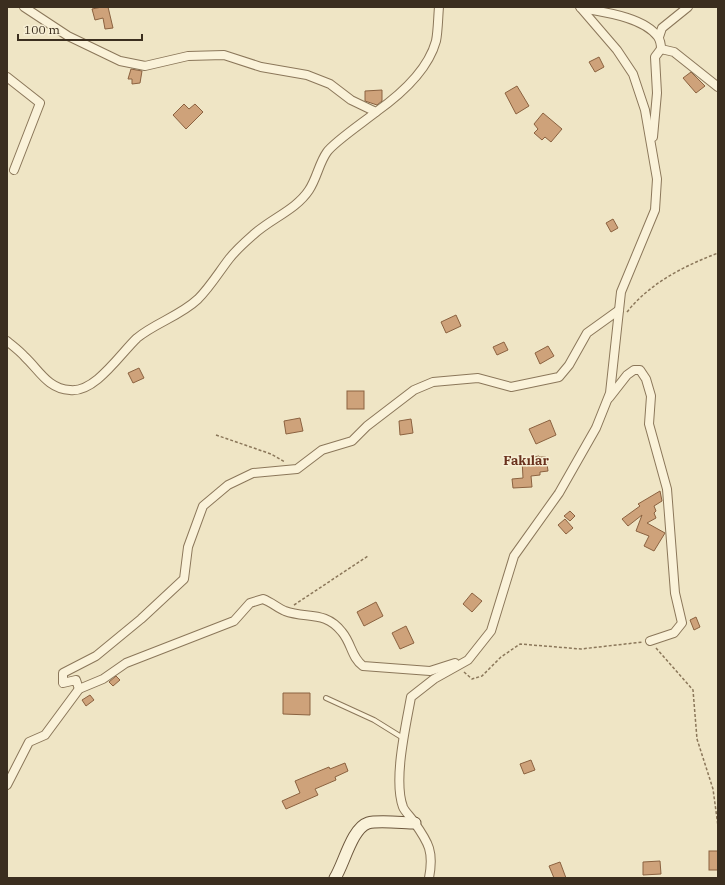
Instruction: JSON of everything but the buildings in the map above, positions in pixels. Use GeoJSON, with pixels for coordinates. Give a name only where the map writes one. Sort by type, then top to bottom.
{"type":"FeatureCollection","features":[{"type":"Feature","properties":{"kind":"street"},"geometry":{"type":"LineString","coordinates":[[24,7],[68,36],[120,61],[145,66],[188,56],[224,55],[261,67],[307,75],[330,84],[351,100],[376,112]]}},
{"type":"Feature","properties":{"kind":"street"},"geometry":{"type":"LineString","coordinates":[[7,341],[26,357],[38,372],[52,384],[70,391],[79,390],[92,384],[138,338],[186,309],[197,300],[210,286],[230,257],[249,238],[296,204],[309,190],[328,150],[395,98],[425,65],[436,42],[439,7]]}},
{"type":"Feature","properties":{"kind":"street"},"geometry":{"type":"LineString","coordinates":[[651,148],[657,93],[655,58],[661,48],[659,37],[662,28],[688,7]]}},
{"type":"Feature","properties":{"kind":"street"},"geometry":{"type":"LineString","coordinates":[[580,8],[607,13],[645,24],[659,37]]}},
{"type":"Feature","properties":{"kind":"street"},"geometry":{"type":"LineString","coordinates":[[429,878],[432,862],[428,840],[403,807],[400,784],[403,738],[411,697],[434,679],[468,660],[491,631],[514,556],[560,493],[596,428],[610,392],[621,292],[655,210],[657,179],[645,110],[633,74],[617,50],[580,8]]}},
{"type":"Feature","properties":{"kind":"street"},"geometry":{"type":"LineString","coordinates":[[661,48],[674,52],[718,86]]}},
{"type":"Feature","properties":{"kind":"street"},"geometry":{"type":"LineString","coordinates":[[7,77],[40,103],[14,170]]}},
{"type":"Feature","properties":{"kind":"street"},"geometry":{"type":"LineString","coordinates":[[79,689],[76,680],[63,683],[63,673],[96,656],[184,579],[188,547],[203,506],[228,485],[253,472],[297,469],[322,450],[352,441],[367,426],[414,390],[433,382],[478,378],[511,387],[559,377],[569,365],[587,333],[619,310]]}},
{"type":"Feature","properties":{"kind":"street"},"geometry":{"type":"LineString","coordinates":[[605,404],[627,375],[634,370],[640,370],[646,378],[652,396],[649,424],[667,489],[675,593],[682,623],[674,633],[650,641]]}},
{"type":"Feature","properties":{"kind":"street"},"geometry":{"type":"LineString","coordinates":[[7,785],[29,742],[45,735],[79,689],[104,679],[126,662],[234,621],[250,603],[263,600],[286,611],[322,617],[342,631],[356,660],[363,666],[430,671],[468,660]]}},
{"type":"Feature","properties":{"kind":"street"},"geometry":{"type":"LineString","coordinates":[[335,878],[350,843],[361,826],[369,823],[415,824]]}},
{"type":"Feature","properties":{"kind":"lane"},"geometry":{"type":"LineString","coordinates":[[326,698],[374,720],[403,738]]}},
{"type":"Feature","properties":{"kind":"path"},"geometry":{"type":"LineString","coordinates":[[618,323],[638,298],[657,283],[697,261],[718,253]]}},
{"type":"Feature","properties":{"kind":"path"},"geometry":{"type":"LineString","coordinates":[[216,435],[271,454],[297,469]]}},
{"type":"Feature","properties":{"kind":"path"},"geometry":{"type":"LineString","coordinates":[[286,611],[336,575],[368,556]]}},
{"type":"Feature","properties":{"kind":"path"},"geometry":{"type":"LineString","coordinates":[[456,666],[472,679],[482,676],[500,657],[520,644],[581,648],[650,641],[693,690],[697,739],[712,788],[718,826]]}},
{"type":"Feature","properties":{"kind":"district","name":"Fakılar"},"geometry":{"type":"Point","coordinates":[526,460]}}]}
